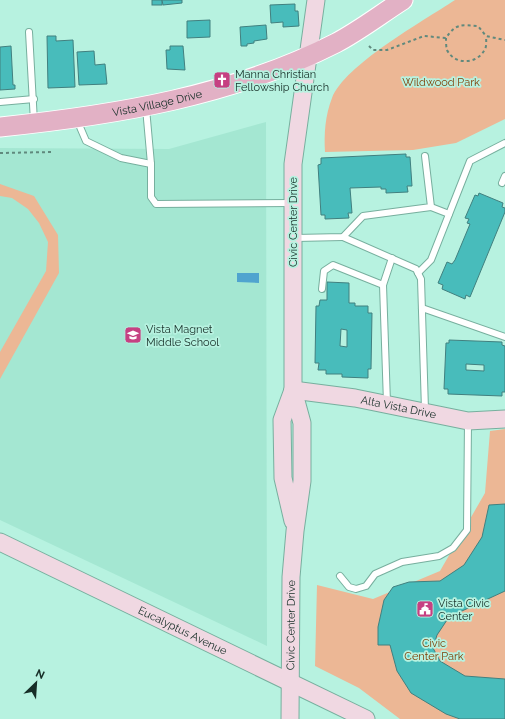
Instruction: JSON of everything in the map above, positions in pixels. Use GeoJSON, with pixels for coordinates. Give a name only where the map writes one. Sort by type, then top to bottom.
{"type":"FeatureCollection","features":[{"type":"Feature","properties":{"kind":"main road","name":"Civic Center Drive"},"geometry":{"type":"LineString","coordinates":[[290,719],[291,577],[295,531],[282,478],[282,420],[292,390],[293,164],[316,0]]}},
{"type":"Feature","properties":{"kind":"main road","name":"Vista Village Drive"},"geometry":{"type":"LineString","coordinates":[[0,127],[76,118],[146,106],[240,83],[336,43],[403,0]]}},
{"type":"Feature","properties":{"kind":"main road","name":"Alta Vista Drive"},"geometry":{"type":"LineString","coordinates":[[292,390],[355,398],[468,422],[505,419]]}},
{"type":"Feature","properties":{"kind":"main road","name":"Eucalyptus Avenue"},"geometry":{"type":"LineString","coordinates":[[0,542],[226,653],[366,719]]}},
{"type":"Feature","properties":{"kind":"lane"},"geometry":{"type":"LineString","coordinates":[[29,32],[34,98],[34,123]]}},
{"type":"Feature","properties":{"kind":"lane"},"geometry":{"type":"LineString","coordinates":[[0,102],[34,98]]}},
{"type":"Feature","properties":{"kind":"lane"},"geometry":{"type":"LineString","coordinates":[[146,106],[151,164],[151,197],[156,204],[293,203]]}},
{"type":"Feature","properties":{"kind":"lane"},"geometry":{"type":"LineString","coordinates":[[76,118],[86,141],[121,158],[151,164]]}},
{"type":"Feature","properties":{"kind":"lane"},"geometry":{"type":"LineString","coordinates":[[418,273],[431,260],[470,161],[505,143]]}},
{"type":"Feature","properties":{"kind":"lane"},"geometry":{"type":"LineString","coordinates":[[425,156],[431,207]]}},
{"type":"Feature","properties":{"kind":"lane"},"geometry":{"type":"LineString","coordinates":[[502,183],[505,176]]}},
{"type":"Feature","properties":{"kind":"lane"},"geometry":{"type":"LineString","coordinates":[[343,237],[363,216],[431,207],[449,214]]}},
{"type":"Feature","properties":{"kind":"lane"},"geometry":{"type":"LineString","coordinates":[[293,238],[343,237],[416,269],[422,279],[425,412]]}},
{"type":"Feature","properties":{"kind":"lane"},"geometry":{"type":"LineString","coordinates":[[387,405],[383,285],[392,258]]}},
{"type":"Feature","properties":{"kind":"lane"},"geometry":{"type":"LineString","coordinates":[[322,289],[324,271],[332,265],[383,285]]}},
{"type":"Feature","properties":{"kind":"lane"},"geometry":{"type":"LineString","coordinates":[[422,308],[505,337]]}},
{"type":"Feature","properties":{"kind":"lane"},"geometry":{"type":"LineString","coordinates":[[340,576],[349,587],[356,589],[366,586],[375,574],[382,571],[410,560],[439,556],[453,548],[467,530],[468,422]]}},
{"type":"Feature","properties":{"kind":"path"},"geometry":{"type":"LineString","coordinates":[[462,25],[478,26],[486,36],[486,48],[479,58],[467,62],[455,59],[447,50],[446,38],[452,29],[462,25]]}},
{"type":"Feature","properties":{"kind":"path"},"geometry":{"type":"LineString","coordinates":[[369,46],[373,50],[386,50],[424,36],[446,38]]}},
{"type":"Feature","properties":{"kind":"path"},"geometry":{"type":"LineString","coordinates":[[486,36],[505,40]]}},
{"type":"Feature","properties":{"kind":"path"},"geometry":{"type":"LineString","coordinates":[[0,153],[52,152]]}},
{"type":"Feature","properties":{"kind":"shaded area","name":"Vista Magnet Middle School"},"geometry":{"type":"Polygon","coordinates":[[[266,122],[267,646],[0,520],[0,148],[169,149],[266,122]]]}},
{"type":"Feature","properties":{"kind":"green space","name":"Wildwood Park"},"geometry":{"type":"Polygon","coordinates":[[[455,0],[505,0],[505,119],[456,143],[413,150],[325,152],[326,118],[332,98],[340,85],[352,72],[386,44],[455,0]]]}},
{"type":"Feature","properties":{"kind":"green space"},"geometry":{"type":"Polygon","coordinates":[[[0,184],[34,196],[58,235],[59,273],[0,379],[0,352],[46,271],[48,242],[39,223],[28,209],[12,198],[0,196],[0,184]]]}},
{"type":"Feature","properties":{"kind":"green space","name":"Civic Center Park"},"geometry":{"type":"Polygon","coordinates":[[[505,429],[505,719],[400,719],[359,688],[315,666],[317,585],[373,599],[440,571],[485,493],[490,431],[505,429]]]}},
{"type":"Feature","properties":{"kind":"water"},"geometry":{"type":"Polygon","coordinates":[[[237,273],[259,273],[259,283],[237,282],[237,273]]]}},
{"type":"Feature","properties":{"kind":"building"},"geometry":{"type":"Polygon","coordinates":[[[152,0],[162,0],[162,5],[152,5],[152,0]]]}},
{"type":"Feature","properties":{"kind":"building"},"geometry":{"type":"Polygon","coordinates":[[[162,0],[182,0],[182,3],[163,5],[162,0]]]}},
{"type":"Feature","properties":{"kind":"building"},"geometry":{"type":"Polygon","coordinates":[[[295,4],[295,11],[298,11],[299,26],[283,27],[283,22],[271,23],[270,5],[295,4]]]}},
{"type":"Feature","properties":{"kind":"building"},"geometry":{"type":"Polygon","coordinates":[[[210,20],[210,37],[187,38],[187,21],[210,20]]]}},
{"type":"Feature","properties":{"kind":"building"},"geometry":{"type":"Polygon","coordinates":[[[266,25],[267,39],[254,41],[254,43],[247,44],[247,46],[241,46],[240,27],[266,25]]]}},
{"type":"Feature","properties":{"kind":"building"},"geometry":{"type":"Polygon","coordinates":[[[47,36],[56,36],[56,41],[73,40],[75,87],[48,88],[47,36]]]}},
{"type":"Feature","properties":{"kind":"building"},"geometry":{"type":"Polygon","coordinates":[[[11,46],[13,85],[15,85],[15,89],[0,90],[0,47],[11,46]]]}},
{"type":"Feature","properties":{"kind":"building"},"geometry":{"type":"Polygon","coordinates":[[[170,46],[183,46],[185,70],[167,69],[166,50],[170,50],[170,46]]]}},
{"type":"Feature","properties":{"kind":"building"},"geometry":{"type":"Polygon","coordinates":[[[94,51],[95,65],[105,64],[107,84],[79,85],[77,52],[94,51]]]}},
{"type":"Feature","properties":{"kind":"building"},"geometry":{"type":"Polygon","coordinates":[[[406,154],[406,157],[410,157],[412,186],[407,186],[408,192],[386,193],[386,189],[381,189],[381,187],[350,188],[352,213],[348,213],[349,218],[325,219],[325,215],[321,215],[318,165],[321,164],[321,158],[406,154]]]}},
{"type":"Feature","properties":{"kind":"building"},"geometry":{"type":"Polygon","coordinates":[[[479,193],[503,203],[502,207],[505,208],[505,212],[470,297],[466,295],[465,299],[442,289],[443,285],[438,283],[447,262],[452,264],[455,260],[470,224],[467,223],[469,219],[465,218],[475,195],[478,196],[479,193]]]}},
{"type":"Feature","properties":{"kind":"building"},"geometry":{"type":"Polygon","coordinates":[[[327,282],[349,283],[349,303],[355,303],[355,306],[368,306],[368,313],[372,313],[371,369],[368,369],[368,378],[342,377],[342,374],[326,374],[326,370],[318,370],[319,363],[315,363],[316,306],[319,306],[320,300],[327,300],[327,282]],[[341,329],[340,346],[347,347],[347,330],[341,329]]]}},
{"type":"Feature","properties":{"kind":"building"},"geometry":{"type":"Polygon","coordinates":[[[449,340],[502,342],[502,345],[505,346],[505,392],[502,392],[502,396],[448,394],[448,389],[444,389],[446,343],[449,343],[449,340]],[[466,364],[466,370],[484,371],[484,365],[466,364]]]}},
{"type":"Feature","properties":{"kind":"building","name":"Vista Civic Center"},"geometry":{"type":"Polygon","coordinates":[[[505,504],[505,591],[449,617],[437,635],[433,648],[440,661],[465,676],[505,679],[505,719],[460,719],[446,714],[411,693],[397,671],[390,645],[378,645],[378,627],[384,600],[393,587],[409,582],[440,581],[464,565],[482,537],[489,505],[505,504]]]}},
{"type":"Feature","properties":{"kind":"place","name":"Manna Christian Fellowship Church"},"geometry":{"type":"Point","coordinates":[222,80]}},
{"type":"Feature","properties":{"kind":"place","name":"Vista Magnet Middle School"},"geometry":{"type":"Point","coordinates":[133,335]}},
{"type":"Feature","properties":{"kind":"place","name":"Vista Civic Center"},"geometry":{"type":"Point","coordinates":[425,609]}}]}
